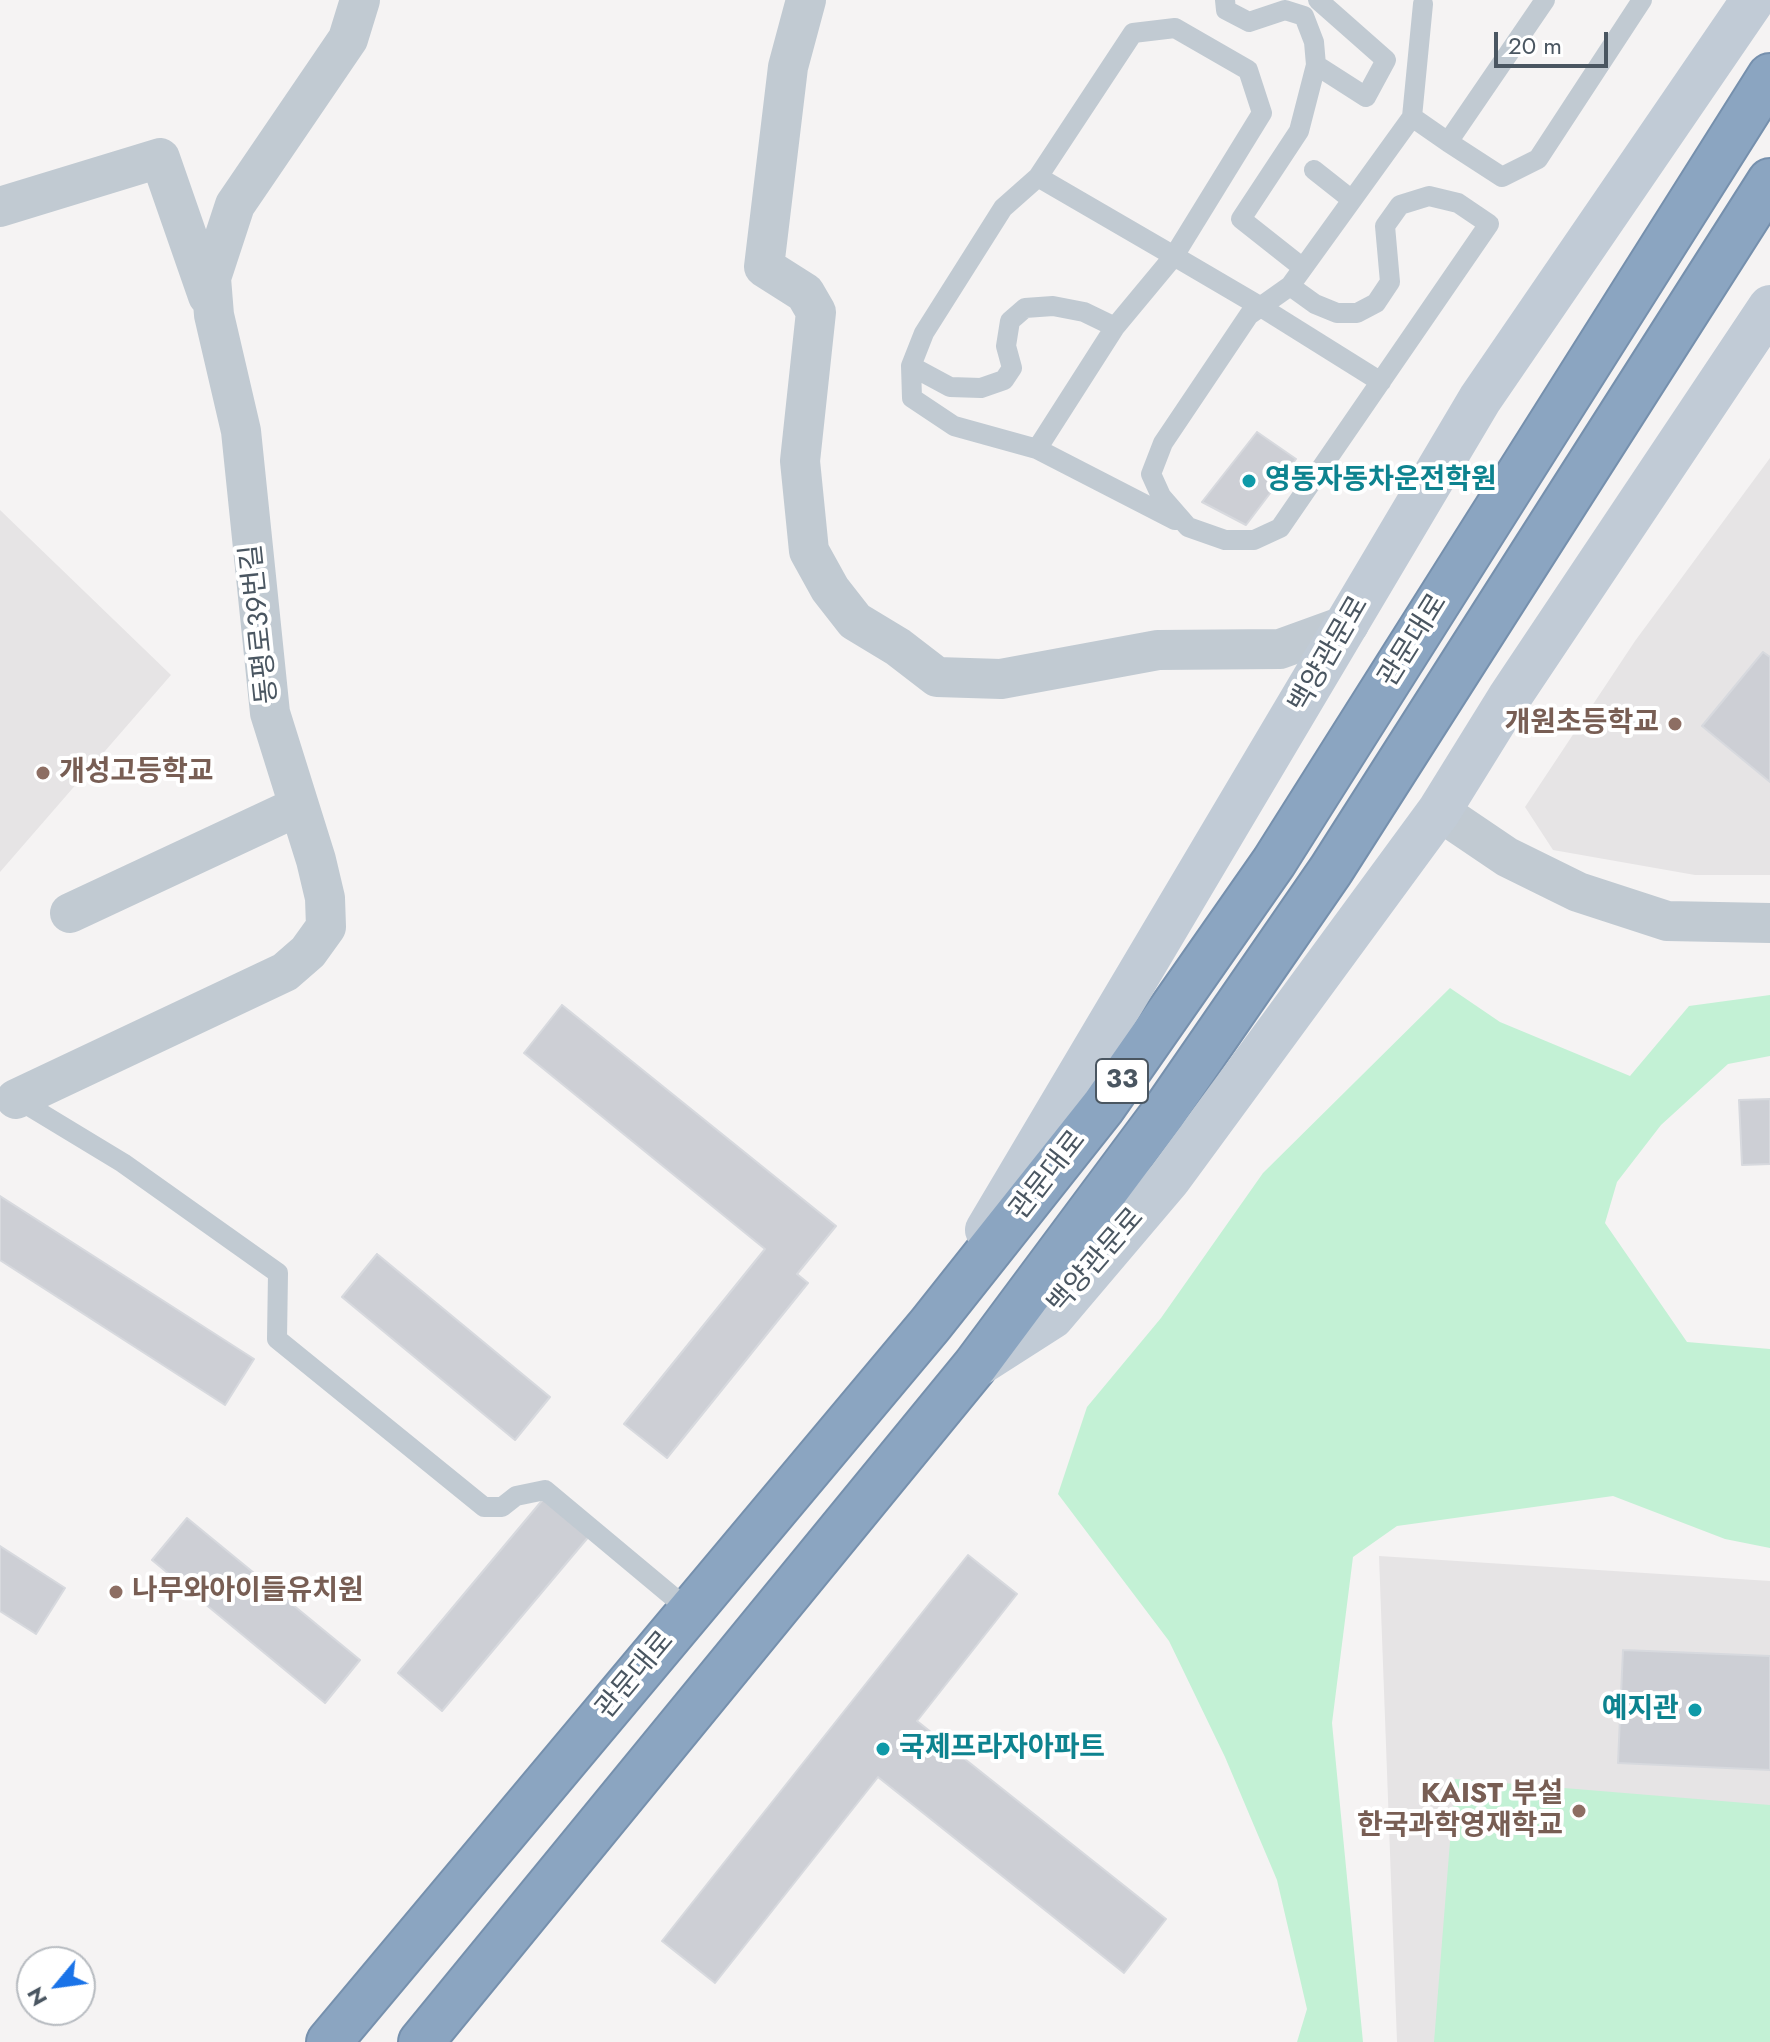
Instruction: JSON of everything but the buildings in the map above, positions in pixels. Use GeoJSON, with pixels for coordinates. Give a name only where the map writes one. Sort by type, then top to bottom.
{"type":"FeatureCollection","features":[{"type":"Feature","properties":{"kind":"highway","name":"관문대로"},"geometry":{"type":"LineString","coordinates":[[329,2042],[930,1325],[1103,1107],[1274,862],[1770,76]]}},
{"type":"Feature","properties":{"kind":"highway","name":"관문대로"},"geometry":{"type":"LineString","coordinates":[[421,2042],[975,1366],[1164,1112],[1331,870],[1770,181]]}},
{"type":"Feature","properties":{"kind":"main road","name":"백양관문로"},"geometry":{"type":"LineString","coordinates":[[930,1325],[1480,399],[1753,0]]}},
{"type":"Feature","properties":{"kind":"main road","name":"백양관문로"},"geometry":{"type":"LineString","coordinates":[[975,1366],[1052,1317],[1169,1179],[1439,811],[1509,698],[1770,307]]}},
{"type":"Feature","properties":{"kind":"street","name":"동평로39번길"},"geometry":{"type":"LineString","coordinates":[[8,1094],[285,972],[308,952],[326,927],[325,898],[270,713],[241,431],[214,315],[211,278],[235,205],[348,39],[360,0]]}},
{"type":"Feature","properties":{"kind":"street"},"geometry":{"type":"LineString","coordinates":[[806,0],[788,67],[764,267],[805,293],[816,312],[800,461],[809,551],[830,589],[855,621],[898,647],[937,677],[1001,679],[1158,650],[1280,649],[1349,624]]}},
{"type":"Feature","properties":{"kind":"street"},"geometry":{"type":"LineString","coordinates":[[0,207],[160,158],[214,315]]}},
{"type":"Feature","properties":{"kind":"street"},"geometry":{"type":"LineString","coordinates":[[70,913],[299,806]]}},
{"type":"Feature","properties":{"kind":"street"},"geometry":{"type":"LineString","coordinates":[[1439,811],[1507,857],[1578,892],[1667,921],[1770,923]]}},
{"type":"Feature","properties":{"kind":"lane"},"geometry":{"type":"LineString","coordinates":[[1225,0],[1226,10],[1249,22],[1285,10],[1304,16],[1314,42],[1316,65],[1299,131],[1241,219],[1303,268]]}},
{"type":"Feature","properties":{"kind":"lane"},"geometry":{"type":"LineString","coordinates":[[1316,65],[1366,97],[1386,60],[1318,0]]}},
{"type":"Feature","properties":{"kind":"lane"},"geometry":{"type":"LineString","coordinates":[[1448,142],[1545,0]]}},
{"type":"Feature","properties":{"kind":"lane"},"geometry":{"type":"LineString","coordinates":[[1412,117],[1502,177],[1538,159],[1642,0]]}},
{"type":"Feature","properties":{"kind":"lane"},"geometry":{"type":"LineString","coordinates":[[1188,527],[1161,496],[1151,474],[1163,443],[1249,315],[1290,286],[1412,117],[1426,1]]}},
{"type":"Feature","properties":{"kind":"lane"},"geometry":{"type":"LineString","coordinates":[[1037,449],[1115,327],[1174,256],[1262,113],[1248,70],[1213,47],[1175,28],[1133,33],[1038,177],[1003,208],[924,333],[911,366],[912,398],[954,426],[1037,449],[1188,527],[1225,540],[1254,540],[1280,528],[1489,224],[1458,203],[1429,196],[1400,205],[1385,226],[1390,282],[1376,303],[1357,313],[1337,313],[1315,304],[1290,286]]}},
{"type":"Feature","properties":{"kind":"lane"},"geometry":{"type":"LineString","coordinates":[[1314,170],[1352,200]]}},
{"type":"Feature","properties":{"kind":"lane"},"geometry":{"type":"LineString","coordinates":[[1038,177],[1261,307],[1381,382]]}},
{"type":"Feature","properties":{"kind":"lane"},"geometry":{"type":"LineString","coordinates":[[911,366],[950,387],[981,388],[1004,380],[1012,368],[1006,346],[1010,321],[1025,308],[1053,306],[1084,312],[1115,327]]}},
{"type":"Feature","properties":{"kind":"lane"},"geometry":{"type":"LineString","coordinates":[[8,1094],[123,1163],[278,1273],[277,1339],[484,1507],[502,1507],[531,1491],[545,1490],[690,1611]]}},
{"type":"Feature","properties":{"kind":"shaded area","name":"개원초등학교"},"geometry":{"type":"Polygon","coordinates":[[[1770,458],[1770,875],[1695,875],[1553,850],[1525,807],[1635,641],[1770,458]]]}},
{"type":"Feature","properties":{"kind":"shaded area","name":"개성고등학교"},"geometry":{"type":"Polygon","coordinates":[[[0,510],[171,675],[0,872],[0,510]]]}},
{"type":"Feature","properties":{"kind":"shaded area","name":"KAIST 부설 한국과학영재학교"},"geometry":{"type":"Polygon","coordinates":[[[1379,1556],[1770,1581],[1770,2042],[1397,2042],[1379,1556]]]}},
{"type":"Feature","properties":{"kind":"green space"},"geometry":{"type":"Polygon","coordinates":[[[1450,988],[1500,1022],[1630,1076],[1689,1006],[1770,995],[1770,1056],[1728,1064],[1661,1125],[1617,1182],[1605,1223],[1687,1342],[1770,1349],[1770,1548],[1725,1539],[1613,1496],[1397,1526],[1353,1557],[1332,1723],[1363,2042],[1297,2042],[1307,2009],[1277,1880],[1225,1757],[1169,1641],[1058,1494],[1087,1407],[1161,1318],[1263,1173],[1450,988]]]}},
{"type":"Feature","properties":{"kind":"green space"},"geometry":{"type":"Polygon","coordinates":[[[1455,1779],[1770,1805],[1770,2042],[1434,2042],[1455,1779]]]}},
{"type":"Feature","properties":{"kind":"place","name":"영동자동차운전학원"},"geometry":{"type":"Point","coordinates":[1249,481]}},
{"type":"Feature","properties":{"kind":"place","name":"개원초등학교"},"geometry":{"type":"Point","coordinates":[1675,724]}},
{"type":"Feature","properties":{"kind":"place","name":"개성고등학교"},"geometry":{"type":"Point","coordinates":[43,773]}},
{"type":"Feature","properties":{"kind":"place","name":"나무와아이들유치원"},"geometry":{"type":"Point","coordinates":[116,1592]}},
{"type":"Feature","properties":{"kind":"place","name":"예지관"},"geometry":{"type":"Point","coordinates":[1695,1710]}},
{"type":"Feature","properties":{"kind":"place","name":"국제프라자아파트"},"geometry":{"type":"Point","coordinates":[883,1749]}},
{"type":"Feature","properties":{"kind":"place","name":"KAIST 부설 한국과학영재학교"},"geometry":{"type":"Point","coordinates":[1579,1811]}}]}
